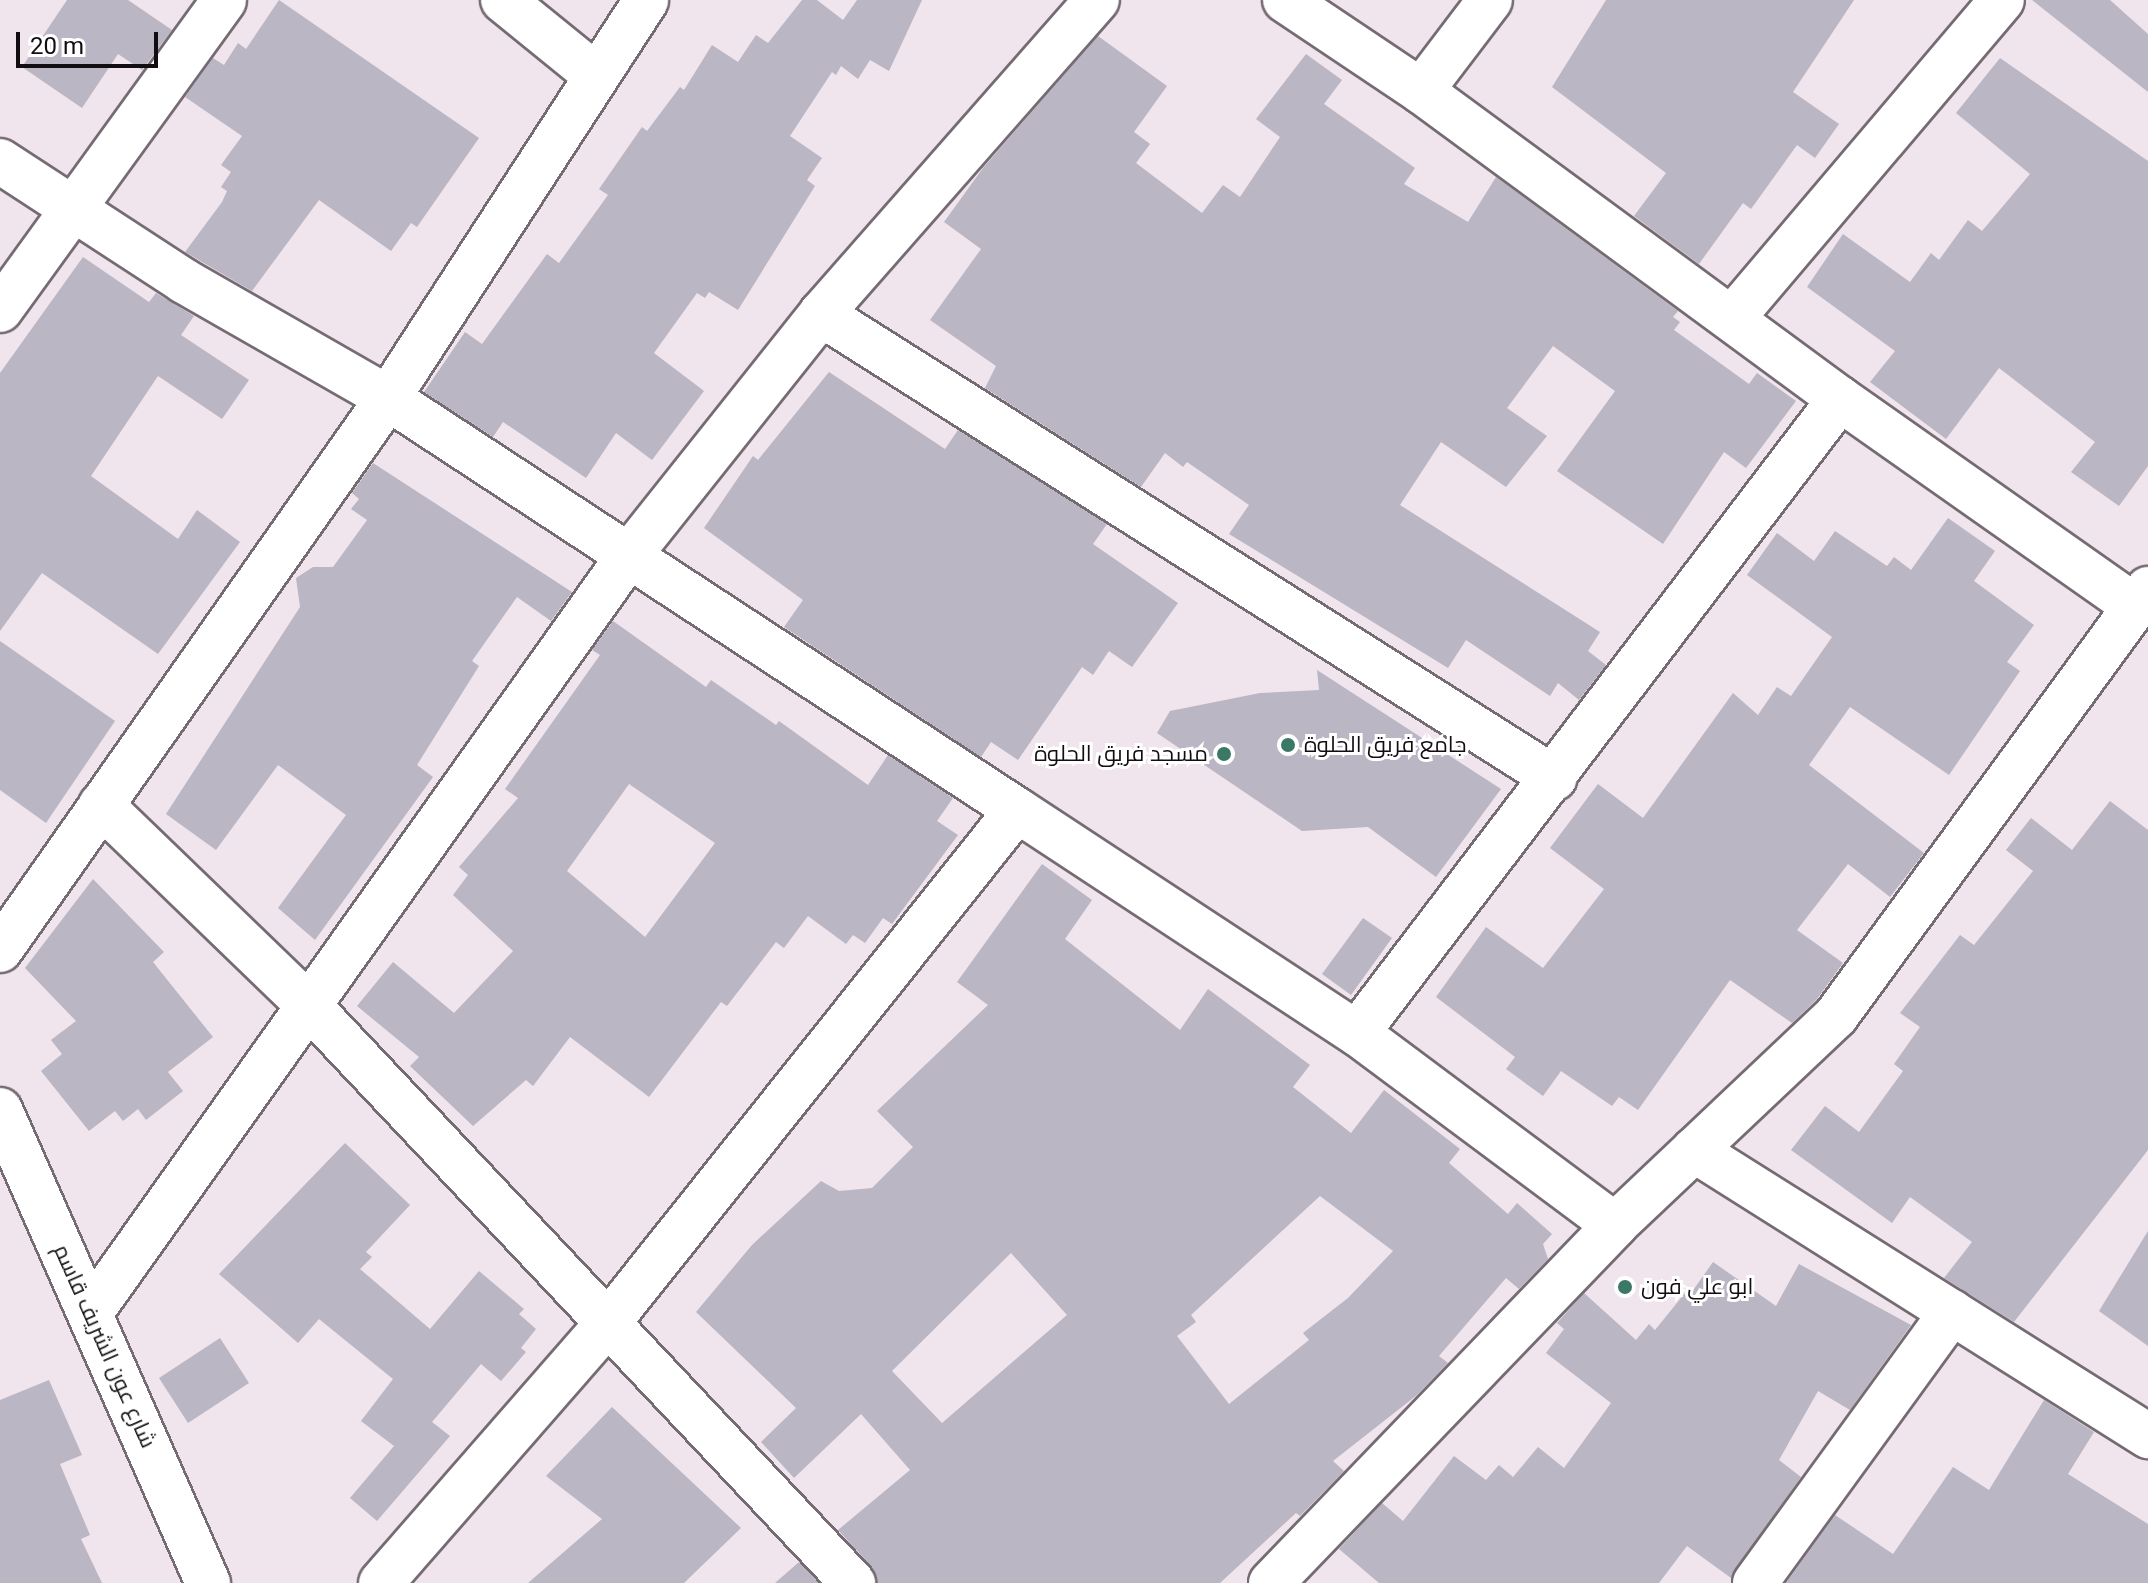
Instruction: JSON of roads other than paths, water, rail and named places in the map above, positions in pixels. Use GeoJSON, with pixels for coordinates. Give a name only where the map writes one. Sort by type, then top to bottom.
{"type":"FeatureCollection","features":[{"type":"Feature","properties":{"kind":"street"},"geometry":{"type":"LineString","coordinates":[[0,310],[224,0]]}},
{"type":"Feature","properties":{"kind":"street"},"geometry":{"type":"LineString","coordinates":[[503,0],[594,74]]}},
{"type":"Feature","properties":{"kind":"street"},"geometry":{"type":"LineString","coordinates":[[0,950],[388,398],[594,74],[646,0]]}},
{"type":"Feature","properties":{"kind":"street"},"geometry":{"type":"LineString","coordinates":[[91,1312],[627,558],[821,314],[1097,0]]}},
{"type":"Feature","properties":{"kind":"street"},"geometry":{"type":"LineString","coordinates":[[1271,1583],[1615,1225],[1836,1016],[2142,597],[1840,399],[1734,316],[1421,91],[1285,0]]}},
{"type":"Feature","properties":{"kind":"street"},"geometry":{"type":"LineString","coordinates":[[1421,91],[1490,0]]}},
{"type":"Feature","properties":{"kind":"street"},"geometry":{"type":"LineString","coordinates":[[1734,316],[2002,0]]}},
{"type":"Feature","properties":{"kind":"street"},"geometry":{"type":"LineString","coordinates":[[0,161],[73,213],[388,398],[627,558],[1357,1033],[1615,1225]]}},
{"type":"Feature","properties":{"kind":"street"},"geometry":{"type":"LineString","coordinates":[[821,314],[1554,778]]}},
{"type":"Feature","properties":{"kind":"street"},"geometry":{"type":"LineString","coordinates":[[1357,1033],[1840,399]]}},
{"type":"Feature","properties":{"kind":"street"},"geometry":{"type":"LineString","coordinates":[[101,805],[310,1007],[853,1583]]}},
{"type":"Feature","properties":{"kind":"street"},"geometry":{"type":"LineString","coordinates":[[381,1583],[607,1324],[1017,810]]}},
{"type":"Feature","properties":{"kind":"street","name":"شارع عون الشريف قاسم"},"geometry":{"type":"LineString","coordinates":[[0,1110],[208,1583]]}},
{"type":"Feature","properties":{"kind":"street"},"geometry":{"type":"LineString","coordinates":[[1694,1150],[2148,1436]]}},
{"type":"Feature","properties":{"kind":"street"},"geometry":{"type":"LineString","coordinates":[[1755,1583],[1952,1312]]}},
{"type":"Feature","properties":{"kind":"place","name":"جامع فريق الحلوة"},"geometry":{"type":"Point","coordinates":[1288,745]}},
{"type":"Feature","properties":{"kind":"place","name":"مسجد فريق الحلوة"},"geometry":{"type":"Point","coordinates":[1224,754]}},
{"type":"Feature","properties":{"kind":"place","name":"ابو علي فون"},"geometry":{"type":"Point","coordinates":[1625,1287]}}]}
